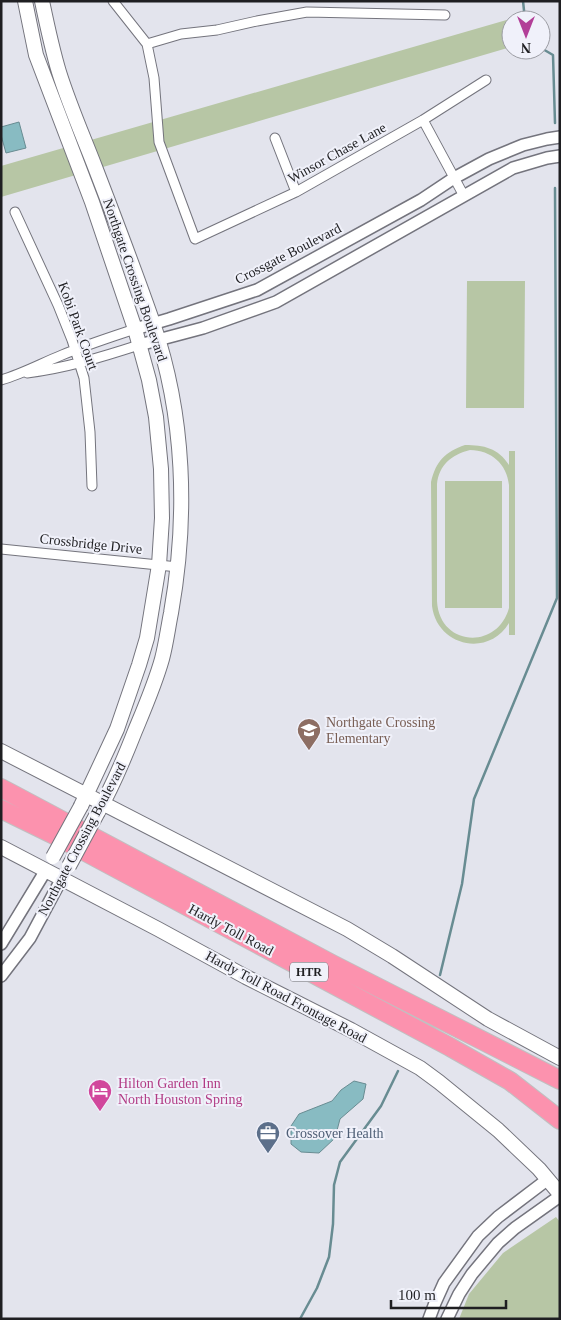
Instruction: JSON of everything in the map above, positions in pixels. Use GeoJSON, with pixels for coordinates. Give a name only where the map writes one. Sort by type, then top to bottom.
{"type":"FeatureCollection","features":[{"type":"Feature","properties":{"kind":"highway","name":"Hardy Toll Road"},"geometry":{"type":"LineString","coordinates":[[1,788],[332,964],[560,1080]]}},
{"type":"Feature","properties":{"kind":"highway","name":"Hardy Toll Road"},"geometry":{"type":"LineString","coordinates":[[1,809],[450,1047],[510,1081],[560,1120]]}},
{"type":"Feature","properties":{"kind":"main road","name":"Northgate Crossing Boulevard"},"geometry":{"type":"LineString","coordinates":[[25,1],[36,55],[92,202],[135,329],[149,380],[156,417],[161,469],[162,518],[160,565],[147,638],[117,729],[83,800],[46,870]]}},
{"type":"Feature","properties":{"kind":"main road","name":"Northgate Crossing Boulevard"},"geometry":{"type":"LineString","coordinates":[[42,1],[47,29],[66,92],[153,324],[169,376],[178,436],[182,501],[178,567],[162,657],[150,695],[121,767],[101,808],[62,878]]}},
{"type":"Feature","properties":{"kind":"main road"},"geometry":{"type":"LineString","coordinates":[[36,55],[52,47]]}},
{"type":"Feature","properties":{"kind":"main road"},"geometry":{"type":"LineString","coordinates":[[92,202],[106,197]]}},
{"type":"Feature","properties":{"kind":"main road"},"geometry":{"type":"LineString","coordinates":[[158,438],[178,436]]}},
{"type":"Feature","properties":{"kind":"main road"},"geometry":{"type":"LineString","coordinates":[[131,687],[150,695]]}},
{"type":"Feature","properties":{"kind":"main road"},"geometry":{"type":"LineString","coordinates":[[1,751],[83,800],[346,929],[392,956],[488,1019],[560,1058]]}},
{"type":"Feature","properties":{"kind":"main road","name":"Hardy Toll Road Frontage Road"},"geometry":{"type":"LineString","coordinates":[[1,847],[420,1068],[498,1130],[529,1159],[554,1177],[560,1195]]}},
{"type":"Feature","properties":{"kind":"street"},"geometry":{"type":"LineString","coordinates":[[113,1],[147,44],[181,34],[217,30],[257,20],[307,12],[445,15]]}},
{"type":"Feature","properties":{"kind":"street","name":"Winsor Chase Lane"},"geometry":{"type":"LineString","coordinates":[[147,44],[154,78],[159,142],[195,238],[296,192],[423,120],[486,80]]}},
{"type":"Feature","properties":{"kind":"street"},"geometry":{"type":"LineString","coordinates":[[423,120],[464,196]]}},
{"type":"Feature","properties":{"kind":"street","name":"Crossgate Boulevard"},"geometry":{"type":"LineString","coordinates":[[1,380],[20,374],[41,363],[74,350],[257,290],[421,200],[454,178],[489,159],[546,138],[560,137]]}},
{"type":"Feature","properties":{"kind":"street"},"geometry":{"type":"LineString","coordinates":[[275,138],[296,192]]}},
{"type":"Feature","properties":{"kind":"street","name":"Crossgate Boulevard"},"geometry":{"type":"LineString","coordinates":[[20,374],[79,364],[139,345],[203,328],[276,302],[513,168],[560,156]]}},
{"type":"Feature","properties":{"kind":"street","name":"Kobi Park Court"},"geometry":{"type":"LineString","coordinates":[[15,212],[58,305],[84,378],[90,432],[92,486]]}},
{"type":"Feature","properties":{"kind":"street"},"geometry":{"type":"LineString","coordinates":[[356,235],[364,252]]}},
{"type":"Feature","properties":{"kind":"street"},"geometry":{"type":"LineString","coordinates":[[257,290],[265,306]]}},
{"type":"Feature","properties":{"kind":"street","name":"Crossbridge Drive"},"geometry":{"type":"LineString","coordinates":[[1,549],[178,567]]}},
{"type":"Feature","properties":{"kind":"street","name":"Northgate Crossing Boulevard"},"geometry":{"type":"LineString","coordinates":[[1,944],[46,870]]}},
{"type":"Feature","properties":{"kind":"street","name":"Northgate Crossing Boulevard"},"geometry":{"type":"LineString","coordinates":[[1,976],[30,938],[62,878]]}},
{"type":"Feature","properties":{"kind":"street"},"geometry":{"type":"LineString","coordinates":[[429,1319],[434,1303],[444,1283],[478,1236],[498,1217],[554,1177]]}},
{"type":"Feature","properties":{"kind":"street"},"geometry":{"type":"LineString","coordinates":[[447,1319],[460,1294],[482,1260],[515,1228],[560,1195]]}},
{"type":"Feature","properties":{"kind":"street"},"geometry":{"type":"LineString","coordinates":[[444,1283],[460,1294]]}},
{"type":"Feature","properties":{"kind":"green space"},"geometry":{"type":"Polygon","coordinates":[[[501,21],[501,50],[1,197],[1,166],[501,21]]]}},
{"type":"Feature","properties":{"kind":"green space"},"geometry":{"type":"Polygon","coordinates":[[[467,281],[525,281],[524,408],[466,408],[467,281]]]}},
{"type":"Feature","properties":{"kind":"green space"},"geometry":{"type":"Polygon","coordinates":[[[465,445],[484,447],[495,451],[509,465],[509,451],[515,451],[515,635],[509,635],[509,623],[500,634],[489,641],[477,644],[464,643],[453,638],[443,630],[436,620],[432,606],[431,482],[442,458],[465,445]],[[470,450],[457,455],[447,462],[440,471],[437,484],[437,601],[440,616],[447,627],[457,634],[469,638],[481,637],[493,631],[503,622],[509,608],[508,477],[497,460],[478,451],[470,450]]]}},
{"type":"Feature","properties":{"kind":"green space"},"geometry":{"type":"Polygon","coordinates":[[[445,481],[502,481],[502,608],[445,608],[445,481]]]}},
{"type":"Feature","properties":{"kind":"green space"},"geometry":{"type":"Polygon","coordinates":[[[556,1217],[560,1222],[560,1319],[459,1319],[469,1294],[503,1253],[556,1217]]]}},
{"type":"Feature","properties":{"kind":"water"},"geometry":{"type":"Polygon","coordinates":[[[19,122],[26,148],[6,153],[1,135],[1,127],[19,122]]]}},
{"type":"Feature","properties":{"kind":"water"},"geometry":{"type":"Polygon","coordinates":[[[354,1081],[366,1084],[363,1099],[340,1119],[335,1138],[319,1153],[301,1152],[291,1144],[291,1126],[299,1114],[332,1101],[341,1090],[354,1081]]]}},
{"type":"Feature","properties":{"kind":"waterway"},"geometry":{"type":"LineString","coordinates":[[523,1],[524,10]]}},
{"type":"Feature","properties":{"kind":"waterway"},"geometry":{"type":"LineString","coordinates":[[551,54],[553,55],[555,123]]}},
{"type":"Feature","properties":{"kind":"waterway"},"geometry":{"type":"LineString","coordinates":[[440,975],[462,884],[474,799],[557,598],[555,188]]}},
{"type":"Feature","properties":{"kind":"waterway"},"geometry":{"type":"LineString","coordinates":[[300,1319],[317,1288],[329,1257],[333,1224],[334,1185],[340,1162],[381,1106],[398,1071]]}},
{"type":"Feature","properties":{"kind":"place","name":"Northgate Crossing Elementary"},"geometry":{"type":"Point","coordinates":[309,751]}},
{"type":"Feature","properties":{"kind":"place","name":"Hilton Garden Inn North Houston Spring"},"geometry":{"type":"Point","coordinates":[100,1112]}},
{"type":"Feature","properties":{"kind":"place","name":"Crossover Health"},"geometry":{"type":"Point","coordinates":[268,1154]}}]}
